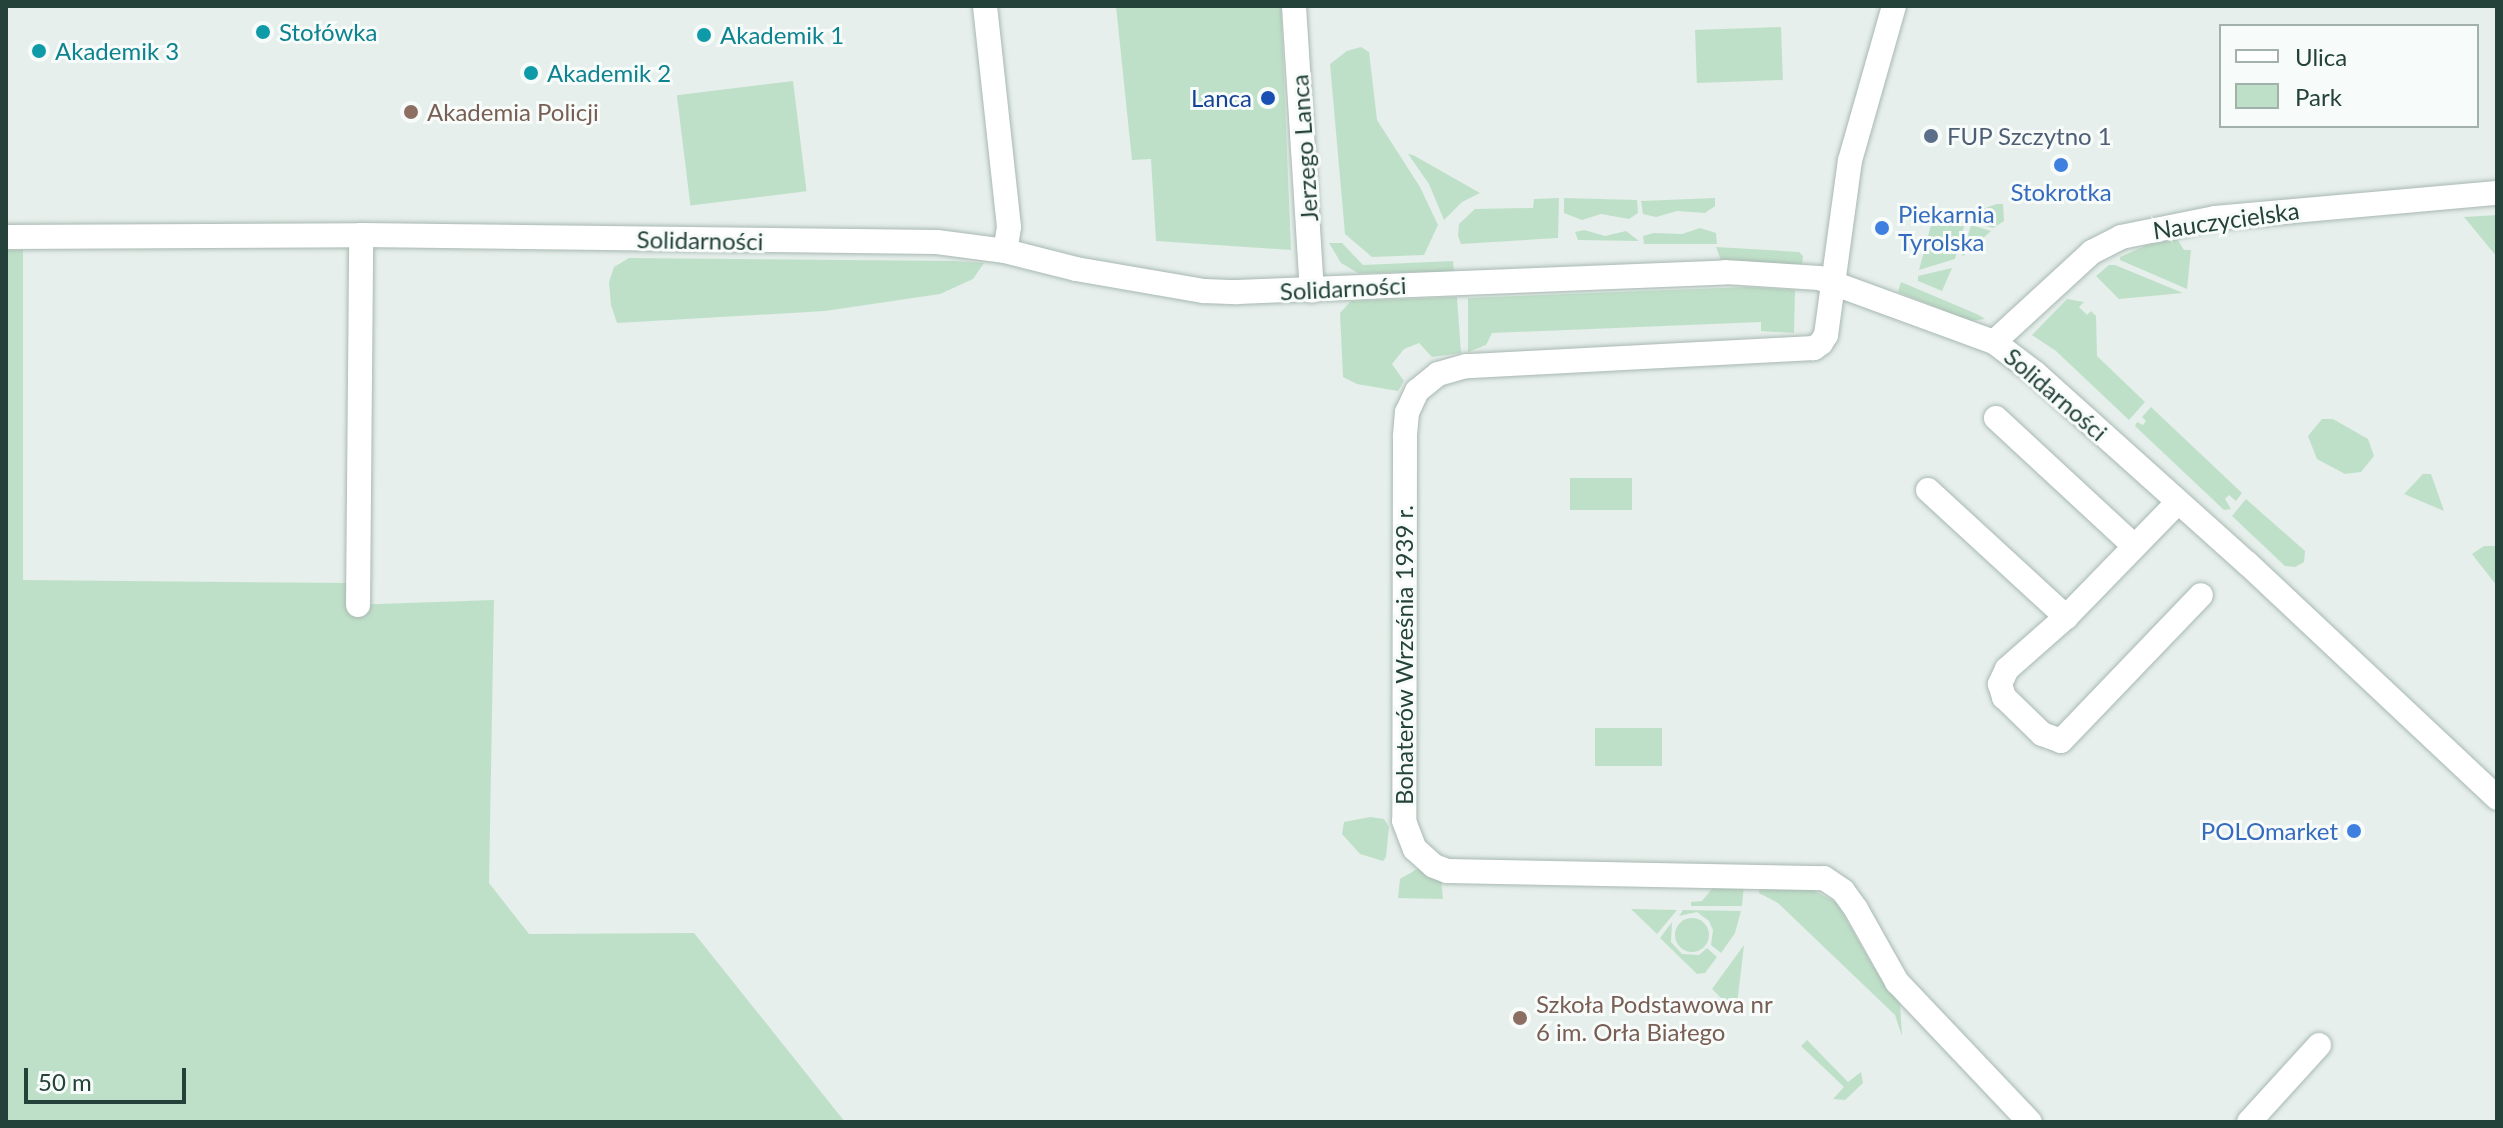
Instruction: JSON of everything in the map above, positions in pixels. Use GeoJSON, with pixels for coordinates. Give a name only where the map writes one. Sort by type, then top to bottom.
{"type":"FeatureCollection","features":[{"type":"Feature","properties":{"kind":"street"},"geometry":{"type":"LineString","coordinates":[[985,6],[1009,227],[1005,251]]}},
{"type":"Feature","properties":{"kind":"street","name":"Jerzego Lanca"},"geometry":{"type":"LineString","coordinates":[[1294,6],[1312,290]]}},
{"type":"Feature","properties":{"kind":"street","name":"Bohaterów Września 1939 r."},"geometry":{"type":"LineString","coordinates":[[1894,6],[1850,160],[1826,335],[1814,348],[1466,366],[1438,374],[1417,391],[1407,412],[1405,437],[1404,821],[1415,849],[1434,866],[1447,871],[1824,878],[1843,891],[1856,909],[1897,982],[2030,1122]]}},
{"type":"Feature","properties":{"kind":"street","name":"Nauczycielska"},"geometry":{"type":"LineString","coordinates":[[1994,342],[2092,252],[2134,234],[2215,218],[2497,193]]}},
{"type":"Feature","properties":{"kind":"street"},"geometry":{"type":"LineString","coordinates":[[358,605],[361,235]]}},
{"type":"Feature","properties":{"kind":"street","name":"Solidarności"},"geometry":{"type":"LineString","coordinates":[[6,237],[361,235],[937,242],[1005,251],[1049,264],[1204,291],[1312,290],[1725,272],[1805,276],[1833,283],[1994,342],[2035,373],[2178,502],[2497,798]]}},
{"type":"Feature","properties":{"kind":"street"},"geometry":{"type":"LineString","coordinates":[[1996,418],[2134,546]]}},
{"type":"Feature","properties":{"kind":"street"},"geometry":{"type":"LineString","coordinates":[[1928,490],[2066,617]]}},
{"type":"Feature","properties":{"kind":"street"},"geometry":{"type":"LineString","coordinates":[[2178,502],[2066,617],[2007,669],[2000,684],[2004,697],[2042,734],[2061,741],[2201,595]]}},
{"type":"Feature","properties":{"kind":"street"},"geometry":{"type":"LineString","coordinates":[[2249,1122],[2319,1045]]}},
{"type":"Feature","properties":{"kind":"green space"},"geometry":{"type":"Polygon","coordinates":[[[1116,6],[1281,6],[1291,250],[1156,241],[1151,159],[1132,160],[1116,6]]]}},
{"type":"Feature","properties":{"kind":"green space"},"geometry":{"type":"Polygon","coordinates":[[[1781,27],[1783,80],[1697,83],[1695,30],[1781,27]]]}},
{"type":"Feature","properties":{"kind":"green space"},"geometry":{"type":"Polygon","coordinates":[[[1361,47],[1369,52],[1377,120],[1420,187],[1438,225],[1424,255],[1372,257],[1345,234],[1330,64],[1347,51],[1361,47]]]}},
{"type":"Feature","properties":{"kind":"green space"},"geometry":{"type":"Polygon","coordinates":[[[793,81],[807,191],[690,205],[677,95],[793,81]]]}},
{"type":"Feature","properties":{"kind":"green space"},"geometry":{"type":"Polygon","coordinates":[[[1408,154],[1480,193],[1462,202],[1444,220],[1429,184],[1408,154]]]}},
{"type":"Feature","properties":{"kind":"green space"},"geometry":{"type":"Polygon","coordinates":[[[1559,198],[1558,238],[1461,244],[1459,224],[1475,209],[1533,208],[1534,199],[1559,198]]]}},
{"type":"Feature","properties":{"kind":"green space"},"geometry":{"type":"Polygon","coordinates":[[[1564,198],[1637,200],[1638,213],[1629,219],[1601,214],[1582,220],[1564,213],[1564,198]]]}},
{"type":"Feature","properties":{"kind":"green space"},"geometry":{"type":"Polygon","coordinates":[[[1715,198],[1715,206],[1705,213],[1677,211],[1656,217],[1643,214],[1641,201],[1715,198]]]}},
{"type":"Feature","properties":{"kind":"green space"},"geometry":{"type":"Polygon","coordinates":[[[2003,204],[2004,221],[1993,228],[1974,222],[1976,211],[2003,204]]]}},
{"type":"Feature","properties":{"kind":"green space"},"geometry":{"type":"Polygon","coordinates":[[[2497,215],[2497,257],[2464,217],[2497,215]]]}},
{"type":"Feature","properties":{"kind":"green space"},"geometry":{"type":"Polygon","coordinates":[[[1948,217],[1965,223],[1955,259],[1919,270],[1931,225],[1948,217]]]}},
{"type":"Feature","properties":{"kind":"green space"},"geometry":{"type":"Polygon","coordinates":[[[1971,225],[1991,231],[1962,257],[1971,225]]]}},
{"type":"Feature","properties":{"kind":"green space"},"geometry":{"type":"Polygon","coordinates":[[[1700,228],[1716,233],[1717,244],[1644,244],[1643,236],[1654,233],[1682,234],[1700,228]]]}},
{"type":"Feature","properties":{"kind":"green space"},"geometry":{"type":"Polygon","coordinates":[[[1584,230],[1605,236],[1626,231],[1639,241],[1578,240],[1575,232],[1584,230]]]}},
{"type":"Feature","properties":{"kind":"green space"},"geometry":{"type":"Polygon","coordinates":[[[2177,239],[2184,250],[2191,250],[2187,289],[2120,260],[2120,257],[2147,245],[2177,239]]]}},
{"type":"Feature","properties":{"kind":"green space"},"geometry":{"type":"Polygon","coordinates":[[[1329,243],[1342,243],[1363,265],[1453,261],[1454,272],[1358,273],[1341,263],[1329,243]]]}},
{"type":"Feature","properties":{"kind":"green space"},"geometry":{"type":"Polygon","coordinates":[[[1716,247],[1799,252],[1803,256],[1802,264],[1722,263],[1716,247]]]}},
{"type":"Feature","properties":{"kind":"green space"},"geometry":{"type":"Polygon","coordinates":[[[6,250],[23,250],[23,580],[348,583],[349,605],[494,600],[489,883],[529,934],[694,933],[845,1122],[6,1122],[6,250]]]}},
{"type":"Feature","properties":{"kind":"green space"},"geometry":{"type":"Polygon","coordinates":[[[629,258],[984,263],[973,279],[940,294],[825,311],[617,323],[611,305],[609,282],[614,267],[629,258]]]}},
{"type":"Feature","properties":{"kind":"green space"},"geometry":{"type":"Polygon","coordinates":[[[2109,265],[2183,293],[2119,299],[2096,276],[2109,265]]]}},
{"type":"Feature","properties":{"kind":"green space"},"geometry":{"type":"Polygon","coordinates":[[[1952,268],[1942,291],[1918,281],[1918,276],[1952,268]]]}},
{"type":"Feature","properties":{"kind":"green space"},"geometry":{"type":"Polygon","coordinates":[[[1901,282],[1985,319],[1971,321],[1898,292],[1901,282]]]}},
{"type":"Feature","properties":{"kind":"green space"},"geometry":{"type":"Polygon","coordinates":[[[1748,287],[1795,290],[1794,333],[1761,331],[1761,322],[1492,333],[1486,345],[1468,352],[1468,298],[1748,287]]]}},
{"type":"Feature","properties":{"kind":"green space"},"geometry":{"type":"Polygon","coordinates":[[[1457,297],[1461,353],[1432,357],[1419,343],[1404,349],[1392,364],[1404,381],[1398,391],[1357,384],[1343,377],[1340,313],[1351,301],[1457,297]]]}},
{"type":"Feature","properties":{"kind":"green space"},"geometry":{"type":"Polygon","coordinates":[[[2067,299],[2084,302],[2079,307],[2087,315],[2091,311],[2096,316],[2097,356],[2145,402],[2129,420],[2056,351],[2032,335],[2067,299]]]}},
{"type":"Feature","properties":{"kind":"green space"},"geometry":{"type":"Polygon","coordinates":[[[2151,407],[2242,493],[2236,501],[2229,495],[2225,499],[2231,509],[2224,510],[2135,426],[2137,422],[2143,425],[2146,421],[2142,417],[2151,407]]]}},
{"type":"Feature","properties":{"kind":"green space"},"geometry":{"type":"Polygon","coordinates":[[[2322,419],[2333,419],[2368,439],[2374,456],[2361,472],[2345,474],[2317,459],[2308,436],[2322,419]]]}},
{"type":"Feature","properties":{"kind":"green space"},"geometry":{"type":"Polygon","coordinates":[[[2423,474],[2431,474],[2444,511],[2404,494],[2423,474]]]}},
{"type":"Feature","properties":{"kind":"green space"},"geometry":{"type":"Polygon","coordinates":[[[1570,478],[1632,478],[1632,510],[1570,510],[1570,478]]]}},
{"type":"Feature","properties":{"kind":"green space"},"geometry":{"type":"Polygon","coordinates":[[[2246,499],[2305,551],[2304,562],[2295,567],[2285,566],[2232,516],[2246,499]]]}},
{"type":"Feature","properties":{"kind":"green space"},"geometry":{"type":"Polygon","coordinates":[[[2484,546],[2497,546],[2497,586],[2472,554],[2484,546]]]}},
{"type":"Feature","properties":{"kind":"green space"},"geometry":{"type":"Polygon","coordinates":[[[1595,728],[1662,728],[1662,766],[1595,766],[1595,728]]]}},
{"type":"Feature","properties":{"kind":"green space"},"geometry":{"type":"Polygon","coordinates":[[[1370,817],[1384,819],[1389,827],[1383,861],[1360,854],[1342,834],[1344,822],[1370,817]]]}},
{"type":"Feature","properties":{"kind":"green space"},"geometry":{"type":"Polygon","coordinates":[[[1419,868],[1441,878],[1443,899],[1398,898],[1400,879],[1419,868]]]}},
{"type":"Feature","properties":{"kind":"green space"},"geometry":{"type":"Polygon","coordinates":[[[1715,885],[1744,885],[1742,906],[1691,906],[1691,902],[1702,901],[1715,885]]]}},
{"type":"Feature","properties":{"kind":"green space"},"geometry":{"type":"Polygon","coordinates":[[[1760,887],[1813,890],[1837,903],[1874,968],[1900,1004],[1902,1036],[1895,1015],[1778,903],[1759,893],[1760,887]]]}},
{"type":"Feature","properties":{"kind":"green space"},"geometry":{"type":"Polygon","coordinates":[[[1631,909],[1677,910],[1657,934],[1631,909]]]}},
{"type":"Feature","properties":{"kind":"green space"},"geometry":{"type":"Polygon","coordinates":[[[1683,910],[1741,911],[1735,933],[1721,953],[1711,945],[1713,930],[1709,921],[1697,912],[1679,916],[1683,910]]]}},
{"type":"Feature","properties":{"kind":"green space"},"geometry":{"type":"Polygon","coordinates":[[[1692,918],[1704,923],[1709,935],[1704,947],[1692,952],[1680,947],[1675,935],[1680,923],[1692,918]]]}},
{"type":"Feature","properties":{"kind":"green space"},"geometry":{"type":"Polygon","coordinates":[[[1672,922],[1671,942],[1682,954],[1699,955],[1707,948],[1717,957],[1705,973],[1697,974],[1660,938],[1672,922]]]}},
{"type":"Feature","properties":{"kind":"green space"},"geometry":{"type":"Polygon","coordinates":[[[1744,945],[1736,1013],[1712,989],[1744,945]]]}},
{"type":"Feature","properties":{"kind":"green space"},"geometry":{"type":"Polygon","coordinates":[[[1807,1040],[1848,1082],[1861,1072],[1863,1083],[1845,1100],[1833,1099],[1844,1087],[1801,1046],[1807,1040]]]}},
{"type":"Feature","properties":{"kind":"place","name":"Stołówka"},"geometry":{"type":"Point","coordinates":[263,32]}},
{"type":"Feature","properties":{"kind":"place","name":"Akademik 1"},"geometry":{"type":"Point","coordinates":[704,35]}},
{"type":"Feature","properties":{"kind":"place","name":"Akademik 3"},"geometry":{"type":"Point","coordinates":[39,51]}},
{"type":"Feature","properties":{"kind":"place","name":"Akademik 2"},"geometry":{"type":"Point","coordinates":[531,73]}},
{"type":"Feature","properties":{"kind":"place","name":"Lanca"},"geometry":{"type":"Point","coordinates":[1268,98]}},
{"type":"Feature","properties":{"kind":"place","name":"Akademia Policji"},"geometry":{"type":"Point","coordinates":[411,112]}},
{"type":"Feature","properties":{"kind":"place","name":"FUP Szczytno 1"},"geometry":{"type":"Point","coordinates":[1931,136]}},
{"type":"Feature","properties":{"kind":"place","name":"Stokrotka"},"geometry":{"type":"Point","coordinates":[2061,165]}},
{"type":"Feature","properties":{"kind":"place","name":"Piekarnia Tyrolska"},"geometry":{"type":"Point","coordinates":[1882,228]}},
{"type":"Feature","properties":{"kind":"place","name":"POLOmarket"},"geometry":{"type":"Point","coordinates":[2354,831]}},
{"type":"Feature","properties":{"kind":"place","name":"Szkoła Podstawowa nr 6 im. Orła Białego"},"geometry":{"type":"Point","coordinates":[1520,1018]}}]}
